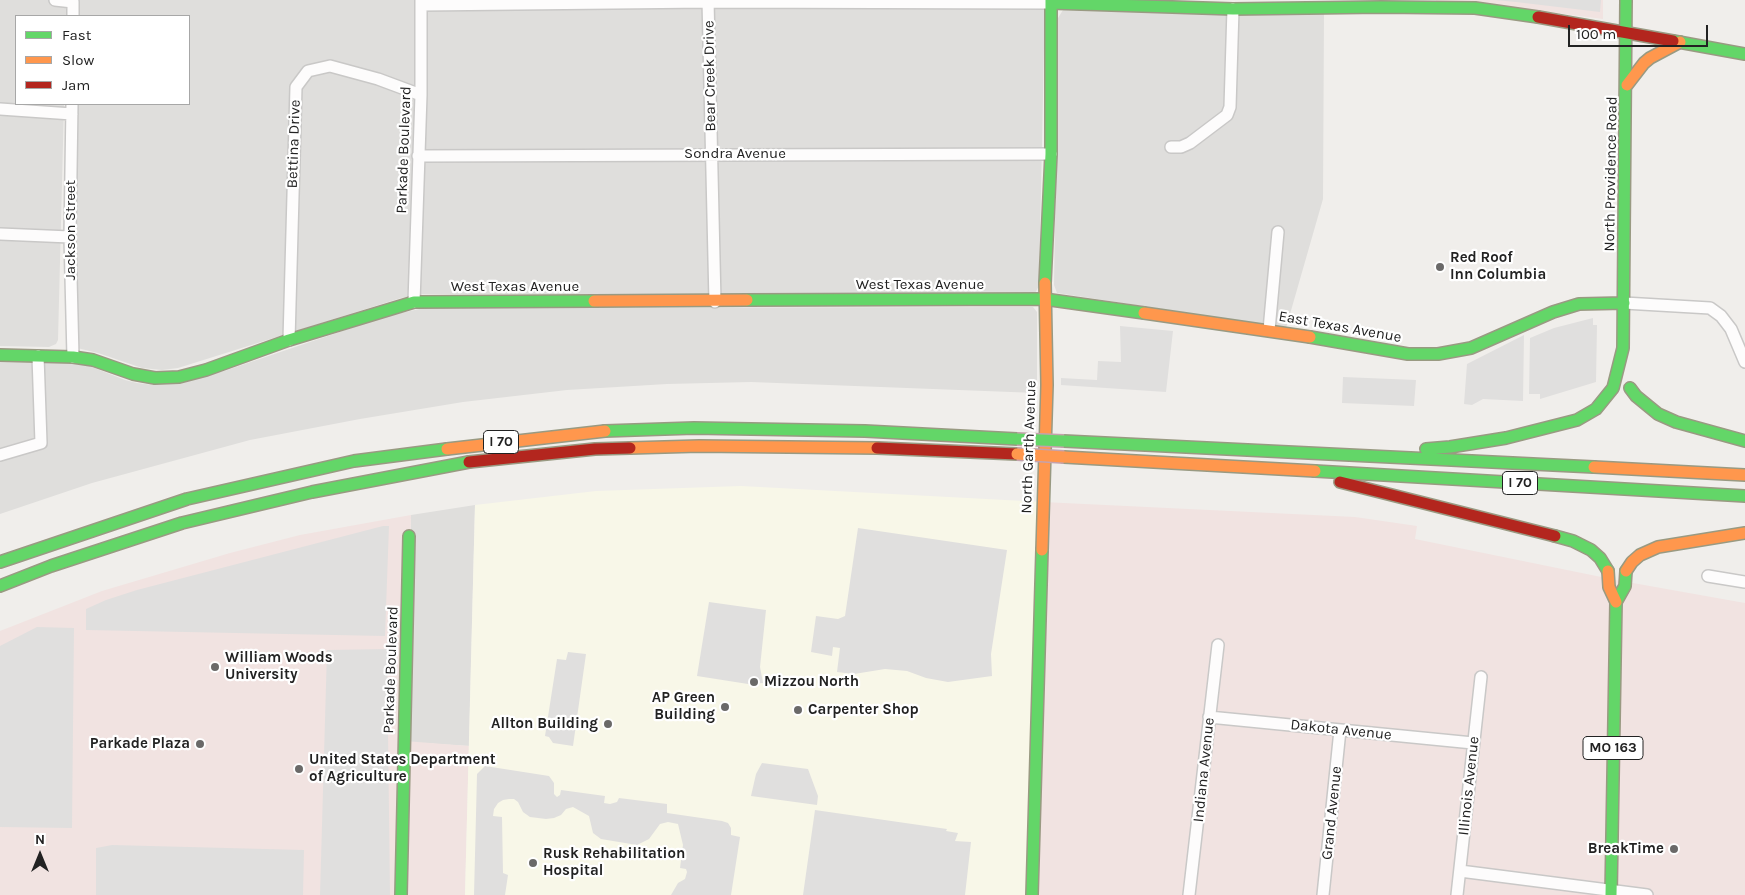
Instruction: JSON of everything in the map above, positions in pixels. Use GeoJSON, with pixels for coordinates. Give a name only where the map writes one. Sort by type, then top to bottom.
{"type":"FeatureCollection","features":[{"type":"Feature","properties":{"kind":"main road","name":"North Providence Road"},"geometry":{"type":"LineString","coordinates":[[1626,0],[1627,84],[1623,348],[1629,380],[1636,396],[1658,414],[1676,422],[1745,441]]}},
{"type":"Feature","properties":{"kind":"main road"},"geometry":{"type":"LineString","coordinates":[[1051,2],[1233,9],[1381,4],[1475,8],[1513,12],[1745,54]]}},
{"type":"Feature","properties":{"kind":"main road","name":"North Garth Avenue"},"geometry":{"type":"LineString","coordinates":[[1032,895],[1047,384],[1044,299],[1051,154],[1051,2]]}},
{"type":"Feature","properties":{"kind":"main road"},"geometry":{"type":"LineString","coordinates":[[1627,84],[1644,63],[1680,42]]}},
{"type":"Feature","properties":{"kind":"main road","name":"East Texas Avenue"},"geometry":{"type":"LineString","coordinates":[[1044,299],[1269,330],[1408,354],[1438,354],[1471,348],[1553,312],[1579,304],[1624,303]]}},
{"type":"Feature","properties":{"kind":"main road","name":"West Texas Avenue"},"geometry":{"type":"LineString","coordinates":[[0,355],[73,357],[93,360],[133,374],[155,378],[179,377],[206,370],[289,340],[414,302],[1044,299]]}},
{"type":"Feature","properties":{"kind":"main road","name":"North Providence Road"},"geometry":{"type":"LineString","coordinates":[[1329,454],[1450,447],[1506,438],[1577,420],[1596,409],[1613,388],[1623,348]]}},
{"type":"Feature","properties":{"kind":"main road","name":"I 70"},"geometry":{"type":"LineString","coordinates":[[0,562],[188,499],[354,461],[591,432],[694,428],[865,431],[1745,476]]}},
{"type":"Feature","properties":{"kind":"main road","name":"I 70"},"geometry":{"type":"LineString","coordinates":[[0,587],[51,566],[182,523],[312,492],[462,464],[595,449],[699,446],[865,447],[1745,496]]}},
{"type":"Feature","properties":{"kind":"main road","name":"MO 163"},"geometry":{"type":"LineString","coordinates":[[1295,471],[1573,541],[1591,550],[1600,558],[1608,571],[1609,587],[1616,602],[1611,892]]}},
{"type":"Feature","properties":{"kind":"main road","name":"MO 163"},"geometry":{"type":"LineString","coordinates":[[1616,602],[1625,586],[1626,571],[1640,555],[1658,547],[1745,534]]}},
{"type":"Feature","properties":{"kind":"main road","name":"Parkade Boulevard"},"geometry":{"type":"LineString","coordinates":[[401,895],[409,536]]}},
{"type":"Feature","properties":{"kind":"street"},"geometry":{"type":"LineString","coordinates":[[55,0],[73,2],[73,15]]}},
{"type":"Feature","properties":{"kind":"street","name":"Bear Creek Drive"},"geometry":{"type":"LineString","coordinates":[[708,1],[715,302]]}},
{"type":"Feature","properties":{"kind":"street"},"geometry":{"type":"LineString","coordinates":[[421,2],[1051,2]]}},
{"type":"Feature","properties":{"kind":"street","name":"Parkade Boulevard"},"geometry":{"type":"LineString","coordinates":[[414,302],[421,95],[421,2]]}},
{"type":"Feature","properties":{"kind":"street"},"geometry":{"type":"LineString","coordinates":[[1171,147],[1190,143],[1227,115],[1230,107],[1233,9]]}},
{"type":"Feature","properties":{"kind":"street","name":"Bettina Drive"},"geometry":{"type":"LineString","coordinates":[[289,340],[296,87],[308,70],[330,66],[378,79],[421,95]]}},
{"type":"Feature","properties":{"kind":"street"},"geometry":{"type":"LineString","coordinates":[[0,109],[72,109]]}},
{"type":"Feature","properties":{"kind":"street","name":"Jackson Street"},"geometry":{"type":"LineString","coordinates":[[72,109],[70,237],[73,357]]}},
{"type":"Feature","properties":{"kind":"street","name":"Sondra Avenue"},"geometry":{"type":"LineString","coordinates":[[418,156],[1051,154]]}},
{"type":"Feature","properties":{"kind":"street"},"geometry":{"type":"LineString","coordinates":[[1269,330],[1278,232]]}},
{"type":"Feature","properties":{"kind":"street"},"geometry":{"type":"LineString","coordinates":[[0,234],[70,237]]}},
{"type":"Feature","properties":{"kind":"street"},"geometry":{"type":"LineString","coordinates":[[1624,303],[1710,308],[1721,316],[1731,329],[1745,362]]}},
{"type":"Feature","properties":{"kind":"street"},"geometry":{"type":"LineString","coordinates":[[0,455],[41,443],[38,356]]}},
{"type":"Feature","properties":{"kind":"street"},"geometry":{"type":"LineString","coordinates":[[1708,576],[1745,582]]}},
{"type":"Feature","properties":{"kind":"street","name":"Indiana Avenue"},"geometry":{"type":"LineString","coordinates":[[1189,895],[1218,645]]}},
{"type":"Feature","properties":{"kind":"street","name":"Illinois Avenue"},"geometry":{"type":"LineString","coordinates":[[1458,895],[1481,677]]}},
{"type":"Feature","properties":{"kind":"street","name":"Dakota Avenue"},"geometry":{"type":"LineString","coordinates":[[1210,717],[1473,743]]}},
{"type":"Feature","properties":{"kind":"street","name":"Grand Avenue"},"geometry":{"type":"LineString","coordinates":[[1323,895],[1340,730]]}},
{"type":"Feature","properties":{"kind":"street"},"geometry":{"type":"LineString","coordinates":[[1460,871],[1611,892],[1647,895]]}},
{"type":"Feature","properties":{"kind":"shaded area"},"geometry":{"type":"Polygon","coordinates":[[[0,0],[1045,0],[1039,286],[1035,293],[423,294],[401,298],[178,368],[162,370],[142,368],[98,353],[73,347],[76,105],[190,105],[190,15],[15,15],[15,105],[64,105],[58,340],[56,344],[49,347],[0,346],[0,0]]]}},
{"type":"Feature","properties":{"kind":"shaded area"},"geometry":{"type":"Polygon","coordinates":[[[1436,0],[1603,0],[1603,19],[1494,5],[1436,4],[1436,0]]]}},
{"type":"Feature","properties":{"kind":"shaded area"},"geometry":{"type":"Polygon","coordinates":[[[1495,0],[1601,0],[1600,12],[1495,0]]]}},
{"type":"Feature","properties":{"kind":"shaded area"},"geometry":{"type":"Polygon","coordinates":[[[1063,10],[1324,13],[1323,199],[1286,328],[1057,293],[1054,285],[1058,18],[1063,10]]]}},
{"type":"Feature","properties":{"kind":"shaded area"},"geometry":{"type":"Polygon","coordinates":[[[1033,307],[1037,312],[1037,393],[751,382],[667,384],[567,390],[463,402],[250,440],[92,483],[0,514],[0,361],[82,363],[125,380],[153,385],[224,371],[387,316],[424,308],[1033,307]]]}},
{"type":"Feature","properties":{"kind":"shaded area"},"geometry":{"type":"Polygon","coordinates":[[[1593,318],[1593,325],[1597,325],[1596,382],[1540,399],[1540,394],[1529,394],[1530,338],[1554,328],[1593,318]]]}},
{"type":"Feature","properties":{"kind":"shaded area"},"geometry":{"type":"Polygon","coordinates":[[[1120,326],[1173,331],[1166,392],[1061,385],[1061,378],[1097,380],[1098,361],[1121,362],[1120,326]]]}},
{"type":"Feature","properties":{"kind":"shaded area"},"geometry":{"type":"Polygon","coordinates":[[[1524,335],[1523,401],[1483,399],[1472,405],[1464,404],[1467,364],[1524,335]]]}},
{"type":"Feature","properties":{"kind":"shaded area"},"geometry":{"type":"Polygon","coordinates":[[[1343,377],[1416,380],[1414,406],[1342,403],[1343,377]]]}},
{"type":"Feature","properties":{"kind":"shaded area","name":"Mizzou North"},"geometry":{"type":"Polygon","coordinates":[[[741,486],[1043,502],[1032,895],[465,895],[475,505],[596,491],[741,486]]]}},
{"type":"Feature","properties":{"kind":"shaded area"},"geometry":{"type":"Polygon","coordinates":[[[1043,502],[1355,517],[1417,526],[1415,539],[1616,580],[1745,603],[1745,895],[1034,895],[1043,502]]]}},
{"type":"Feature","properties":{"kind":"shaded area"},"geometry":{"type":"Polygon","coordinates":[[[475,505],[469,746],[405,742],[411,515],[475,505]]]}},
{"type":"Feature","properties":{"kind":"shaded area","name":"Parkade Plaza"},"geometry":{"type":"Polygon","coordinates":[[[411,515],[405,741],[469,746],[465,895],[0,895],[0,631],[102,591],[230,553],[300,535],[411,515]]]}},
{"type":"Feature","properties":{"kind":"shaded area"},"geometry":{"type":"Polygon","coordinates":[[[389,526],[385,636],[86,630],[86,609],[106,600],[137,590],[389,526]]]}},
{"type":"Feature","properties":{"kind":"shaded area"},"geometry":{"type":"Polygon","coordinates":[[[858,528],[1007,550],[991,654],[992,676],[948,682],[926,678],[907,671],[885,669],[854,674],[837,672],[840,648],[833,647],[832,656],[811,652],[816,616],[838,619],[845,616],[858,528]]]}},
{"type":"Feature","properties":{"kind":"shaded area"},"geometry":{"type":"Polygon","coordinates":[[[709,602],[766,610],[760,667],[763,683],[748,684],[697,676],[709,602]]]}},
{"type":"Feature","properties":{"kind":"shaded area"},"geometry":{"type":"Polygon","coordinates":[[[37,627],[74,628],[72,828],[0,827],[0,646],[37,627]]]}},
{"type":"Feature","properties":{"kind":"shaded area"},"geometry":{"type":"Polygon","coordinates":[[[387,649],[390,895],[320,895],[327,650],[387,649]]]}},
{"type":"Feature","properties":{"kind":"shaded area"},"geometry":{"type":"Polygon","coordinates":[[[568,652],[586,654],[573,746],[553,743],[549,737],[545,736],[557,659],[566,660],[568,652]]]}},
{"type":"Feature","properties":{"kind":"shaded area"},"geometry":{"type":"Polygon","coordinates":[[[762,763],[808,769],[818,796],[817,805],[751,796],[756,774],[762,763]]]}},
{"type":"Feature","properties":{"kind":"shaded area"},"geometry":{"type":"Polygon","coordinates":[[[485,766],[549,776],[554,783],[554,794],[557,797],[560,795],[561,790],[605,796],[604,803],[610,804],[617,802],[619,798],[667,804],[667,813],[728,823],[731,828],[731,835],[740,837],[731,895],[671,895],[678,883],[685,879],[687,872],[686,869],[680,868],[683,845],[678,824],[668,822],[660,824],[649,839],[637,845],[601,839],[593,833],[589,816],[573,807],[566,809],[561,815],[554,818],[530,817],[523,812],[518,802],[514,799],[509,799],[498,803],[494,809],[493,816],[502,817],[503,873],[508,875],[505,895],[474,895],[477,774],[485,766]]]}},
{"type":"Feature","properties":{"kind":"shaded area"},"geometry":{"type":"Polygon","coordinates":[[[815,810],[947,829],[946,831],[958,833],[955,841],[971,842],[965,895],[803,895],[815,810]]]}},
{"type":"Feature","properties":{"kind":"shaded area"},"geometry":{"type":"Polygon","coordinates":[[[112,845],[304,850],[303,895],[96,895],[96,848],[112,845]]]}},
{"type":"Feature","properties":{"kind":"traffic: fast"},"geometry":{"type":"LineString","coordinates":[[1045,283],[1051,154],[1051,0]]}},
{"type":"Feature","properties":{"kind":"traffic: fast"},"geometry":{"type":"LineString","coordinates":[[1613,388],[1623,348],[1626,0]]}},
{"type":"Feature","properties":{"kind":"traffic: fast"},"geometry":{"type":"LineString","coordinates":[[1051,3],[1233,9],[1475,8],[1538,17]]}},
{"type":"Feature","properties":{"kind":"traffic: fast"},"geometry":{"type":"LineString","coordinates":[[1673,41],[1745,54]]}},
{"type":"Feature","properties":{"kind":"traffic: fast"},"geometry":{"type":"LineString","coordinates":[[747,300],[1044,299],[1144,313]]}},
{"type":"Feature","properties":{"kind":"traffic: fast"},"geometry":{"type":"LineString","coordinates":[[0,355],[73,357],[93,360],[133,374],[155,378],[179,377],[206,370],[289,340],[414,302],[594,301]]}},
{"type":"Feature","properties":{"kind":"traffic: fast"},"geometry":{"type":"LineString","coordinates":[[1310,337],[1408,354],[1438,354],[1471,348],[1553,312],[1579,304],[1624,303]]}},
{"type":"Feature","properties":{"kind":"traffic: fast"},"geometry":{"type":"LineString","coordinates":[[1426,449],[1506,438],[1577,420],[1596,409],[1613,388]]}},
{"type":"Feature","properties":{"kind":"traffic: fast"},"geometry":{"type":"LineString","coordinates":[[1630,388],[1636,396],[1658,414],[1676,422],[1745,441]]}},
{"type":"Feature","properties":{"kind":"traffic: fast"},"geometry":{"type":"LineString","coordinates":[[605,431],[694,428],[865,431],[1017,439]]}},
{"type":"Feature","properties":{"kind":"traffic: fast"},"geometry":{"type":"LineString","coordinates":[[1017,439],[1064,441]]}},
{"type":"Feature","properties":{"kind":"traffic: fast"},"geometry":{"type":"LineString","coordinates":[[1064,441],[1594,467]]}},
{"type":"Feature","properties":{"kind":"traffic: fast"},"geometry":{"type":"LineString","coordinates":[[0,562],[187,499],[354,461],[447,449]]}},
{"type":"Feature","properties":{"kind":"traffic: fast"},"geometry":{"type":"LineString","coordinates":[[0,586],[51,566],[182,523],[312,492],[469,462]]}},
{"type":"Feature","properties":{"kind":"traffic: fast"},"geometry":{"type":"LineString","coordinates":[[1315,471],[1745,496]]}},
{"type":"Feature","properties":{"kind":"traffic: fast"},"geometry":{"type":"LineString","coordinates":[[401,895],[409,536]]}},
{"type":"Feature","properties":{"kind":"traffic: fast"},"geometry":{"type":"LineString","coordinates":[[1555,536],[1573,541],[1591,550],[1600,558],[1608,571]]}},
{"type":"Feature","properties":{"kind":"traffic: fast"},"geometry":{"type":"LineString","coordinates":[[1032,895],[1042,550]]}},
{"type":"Feature","properties":{"kind":"traffic: fast"},"geometry":{"type":"LineString","coordinates":[[1611,895],[1616,602],[1625,586],[1626,571]]}},
{"type":"Feature","properties":{"kind":"traffic: slow"},"geometry":{"type":"LineString","coordinates":[[1627,85],[1650,58],[1680,42]]}},
{"type":"Feature","properties":{"kind":"traffic: slow"},"geometry":{"type":"LineString","coordinates":[[1042,550],[1047,385],[1045,283]]}},
{"type":"Feature","properties":{"kind":"traffic: slow"},"geometry":{"type":"LineString","coordinates":[[594,301],[747,300]]}},
{"type":"Feature","properties":{"kind":"traffic: slow"},"geometry":{"type":"LineString","coordinates":[[1144,313],[1310,337]]}},
{"type":"Feature","properties":{"kind":"traffic: slow"},"geometry":{"type":"LineString","coordinates":[[447,449],[605,431]]}},
{"type":"Feature","properties":{"kind":"traffic: slow"},"geometry":{"type":"LineString","coordinates":[[630,448],[699,446],[877,448]]}},
{"type":"Feature","properties":{"kind":"traffic: slow"},"geometry":{"type":"LineString","coordinates":[[1017,454],[1064,457]]}},
{"type":"Feature","properties":{"kind":"traffic: slow"},"geometry":{"type":"LineString","coordinates":[[1064,457],[1315,471]]}},
{"type":"Feature","properties":{"kind":"traffic: slow"},"geometry":{"type":"LineString","coordinates":[[1594,467],[1745,475]]}},
{"type":"Feature","properties":{"kind":"traffic: slow"},"geometry":{"type":"LineString","coordinates":[[1626,571],[1640,555],[1658,547],[1745,533]]}},
{"type":"Feature","properties":{"kind":"traffic: slow"},"geometry":{"type":"LineString","coordinates":[[1608,571],[1609,587],[1616,602]]}},
{"type":"Feature","properties":{"kind":"traffic: jam"},"geometry":{"type":"LineString","coordinates":[[1538,17],[1673,41]]}},
{"type":"Feature","properties":{"kind":"traffic: jam"},"geometry":{"type":"LineString","coordinates":[[469,462],[595,449],[630,448]]}},
{"type":"Feature","properties":{"kind":"traffic: jam"},"geometry":{"type":"LineString","coordinates":[[877,448],[1017,454]]}},
{"type":"Feature","properties":{"kind":"traffic: jam"},"geometry":{"type":"LineString","coordinates":[[1340,482],[1555,536]]}},
{"type":"Feature","properties":{"kind":"place","name":"Red Roof Inn Columbia"},"geometry":{"type":"Point","coordinates":[1440,267]}},
{"type":"Feature","properties":{"kind":"place","name":"William Woods University"},"geometry":{"type":"Point","coordinates":[215,667]}},
{"type":"Feature","properties":{"kind":"place","name":"Mizzou North"},"geometry":{"type":"Point","coordinates":[754,682]}},
{"type":"Feature","properties":{"kind":"place","name":"AP Green Building"},"geometry":{"type":"Point","coordinates":[725,707]}},
{"type":"Feature","properties":{"kind":"place","name":"Carpenter Shop"},"geometry":{"type":"Point","coordinates":[798,710]}},
{"type":"Feature","properties":{"kind":"place","name":"Allton Building"},"geometry":{"type":"Point","coordinates":[608,724]}},
{"type":"Feature","properties":{"kind":"place","name":"Parkade Plaza"},"geometry":{"type":"Point","coordinates":[200,744]}},
{"type":"Feature","properties":{"kind":"place","name":"United States Department of Agriculture"},"geometry":{"type":"Point","coordinates":[299,769]}},
{"type":"Feature","properties":{"kind":"place","name":"BreakTime"},"geometry":{"type":"Point","coordinates":[1674,849]}},
{"type":"Feature","properties":{"kind":"place","name":"Rusk Rehabilitation Hospital"},"geometry":{"type":"Point","coordinates":[533,863]}}]}
